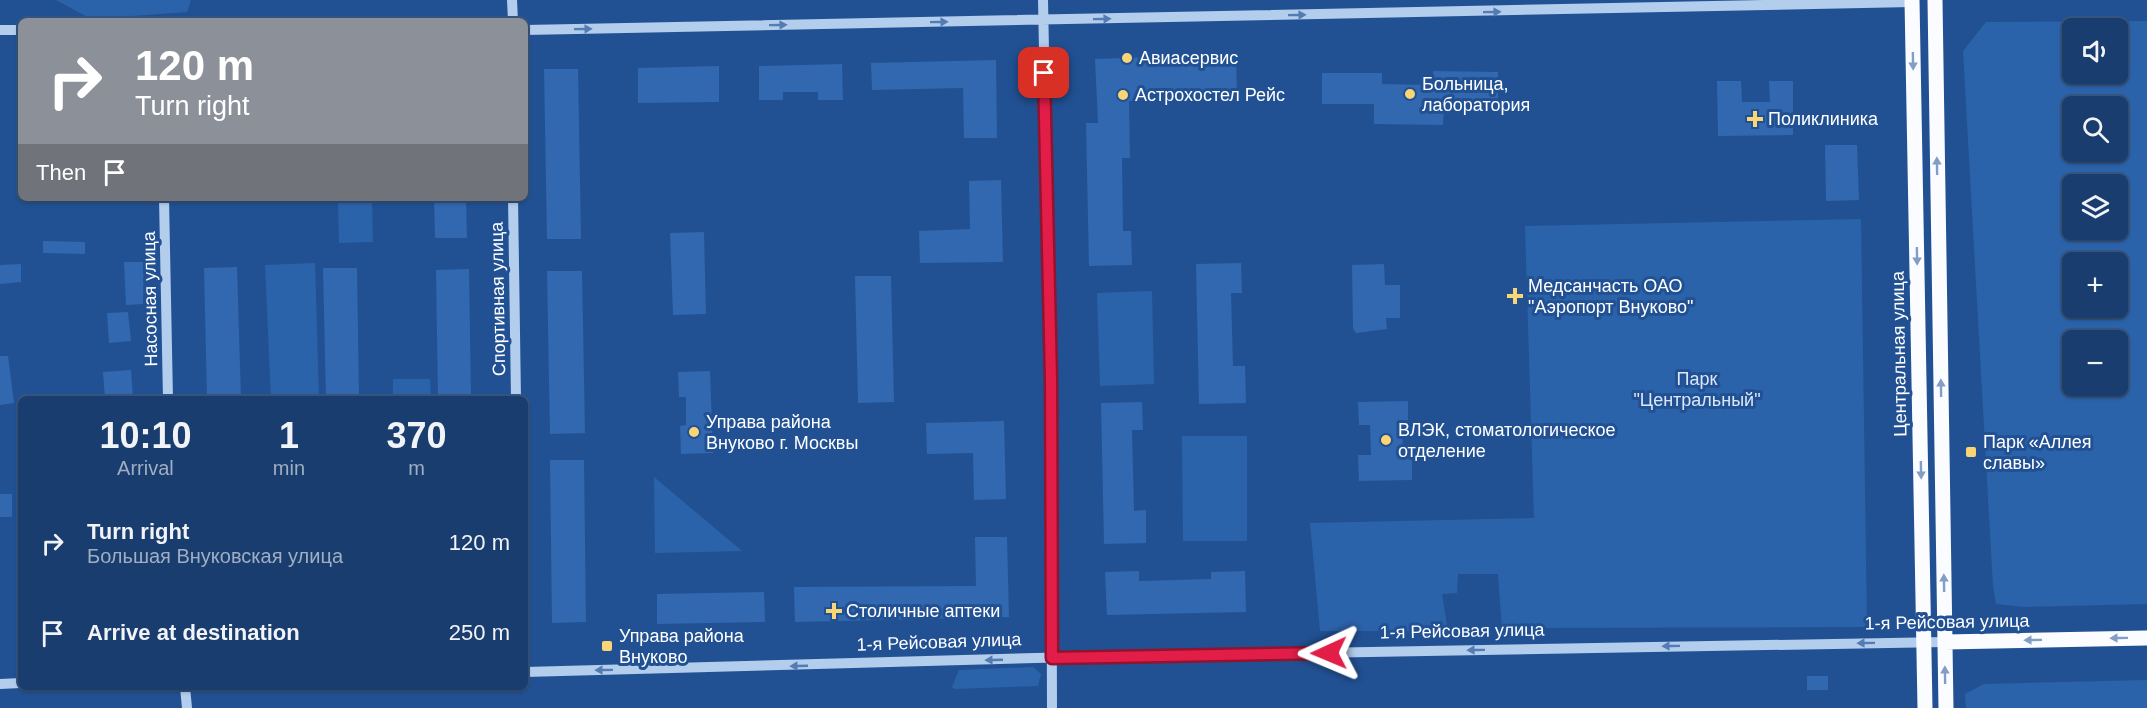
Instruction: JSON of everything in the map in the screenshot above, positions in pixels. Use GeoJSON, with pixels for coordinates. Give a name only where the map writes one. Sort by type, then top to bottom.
{"type":"FeatureCollection","features":[{"type":"Feature","properties":{"kind":"main road"},"geometry":{"type":"LineString","coordinates":[[1912,1],[1940,0],[1946,708]]}},
{"type":"Feature","properties":{"kind":"main road","name":"Центральная улица"},"geometry":{"type":"LineString","coordinates":[[1912,1],[1925,708]]}},
{"type":"Feature","properties":{"kind":"main road","name":"1-я Рейсовая улица"},"geometry":{"type":"LineString","coordinates":[[1945,642],[2147,638]]}},
{"type":"Feature","properties":{"kind":"street"},"geometry":{"type":"LineString","coordinates":[[512,0],[513,18]]}},
{"type":"Feature","properties":{"kind":"street"},"geometry":{"type":"LineString","coordinates":[[1043,0],[1051,378],[1052,708]]}},
{"type":"Feature","properties":{"kind":"street"},"geometry":{"type":"LineString","coordinates":[[528,30],[1043,20],[1567,5],[1912,1]]}},
{"type":"Feature","properties":{"kind":"street"},"geometry":{"type":"LineString","coordinates":[[0,30],[18,30]]}},
{"type":"Feature","properties":{"kind":"street","name":"Насосная улица"},"geometry":{"type":"LineString","coordinates":[[164,201],[168,396]]}},
{"type":"Feature","properties":{"kind":"street","name":"Спортивная улица"},"geometry":{"type":"LineString","coordinates":[[513,201],[516,396]]}},
{"type":"Feature","properties":{"kind":"street","name":"1-я Рейсовая улица"},"geometry":{"type":"LineString","coordinates":[[528,672],[1052,658],[1945,642]]}},
{"type":"Feature","properties":{"kind":"street"},"geometry":{"type":"LineString","coordinates":[[0,684],[18,683]]}},
{"type":"Feature","properties":{"kind":"street"},"geometry":{"type":"LineString","coordinates":[[185,690],[187,708]]}},
{"type":"Feature","properties":{"kind":"green space"},"geometry":{"type":"Polygon","coordinates":[[[56,0],[191,0],[187,12],[89,18],[56,0]]]}},
{"type":"Feature","properties":{"kind":"green space"},"geometry":{"type":"Polygon","coordinates":[[[2128,21],[2147,21],[2147,604],[2023,607],[1996,604],[1993,586],[1963,51],[1986,22],[2062,22],[2062,84],[2128,84],[2128,21]]]}},
{"type":"Feature","properties":{"kind":"green space"},"geometry":{"type":"Polygon","coordinates":[[[338,201],[372,201],[373,242],[339,243],[338,201]]]}},
{"type":"Feature","properties":{"kind":"green space","name":"Парк \"Центральный\""},"geometry":{"type":"Polygon","coordinates":[[[1861,219],[1867,627],[1502,628],[1498,574],[1458,574],[1457,593],[1442,594],[1448,631],[1320,631],[1310,523],[1534,518],[1525,226],[1861,219]]]}},
{"type":"Feature","properties":{"kind":"green space"},"geometry":{"type":"Polygon","coordinates":[[[315,263],[319,396],[271,396],[265,265],[315,263]]]}},
{"type":"Feature","properties":{"kind":"green space"},"geometry":{"type":"Polygon","coordinates":[[[1152,291],[1154,384],[1100,386],[1097,293],[1152,291]]]}},
{"type":"Feature","properties":{"kind":"green space"},"geometry":{"type":"Polygon","coordinates":[[[393,379],[430,379],[431,396],[393,396],[393,379]]]}},
{"type":"Feature","properties":{"kind":"green space"},"geometry":{"type":"Polygon","coordinates":[[[1182,436],[1247,436],[1247,541],[1183,541],[1182,436]]]}},
{"type":"Feature","properties":{"kind":"green space"},"geometry":{"type":"Polygon","coordinates":[[[654,477],[742,551],[655,553],[654,477]]]}},
{"type":"Feature","properties":{"kind":"green space"},"geometry":{"type":"Polygon","coordinates":[[[1033,667],[1041,674],[1038,686],[954,689],[952,687],[959,670],[1033,667]]]}},
{"type":"Feature","properties":{"kind":"green space"},"geometry":{"type":"Polygon","coordinates":[[[2147,680],[2147,708],[1966,708],[1965,694],[1984,684],[2147,680]]]}},
{"type":"Feature","properties":{"kind":"building"},"geometry":{"type":"Polygon","coordinates":[[[1236,54],[1237,97],[1129,101],[1130,158],[1122,158],[1123,231],[1131,231],[1132,265],[1089,266],[1086,123],[1098,123],[1095,59],[1236,54]]]}},
{"type":"Feature","properties":{"kind":"building"},"geometry":{"type":"Polygon","coordinates":[[[996,60],[997,138],[964,138],[963,88],[872,90],[871,63],[996,60]]]}},
{"type":"Feature","properties":{"kind":"building"},"geometry":{"type":"Polygon","coordinates":[[[842,64],[843,100],[818,100],[818,92],[783,92],[783,100],[759,100],[759,66],[842,64]]]}},
{"type":"Feature","properties":{"kind":"building"},"geometry":{"type":"Polygon","coordinates":[[[719,66],[719,102],[638,103],[638,68],[719,66]]]}},
{"type":"Feature","properties":{"kind":"building"},"geometry":{"type":"Polygon","coordinates":[[[544,69],[578,69],[581,239],[547,239],[544,69]]]}},
{"type":"Feature","properties":{"kind":"building","name":"Больница, лаборатория"},"geometry":{"type":"Polygon","coordinates":[[[1433,71],[1498,72],[1498,106],[1444,106],[1443,125],[1374,124],[1374,104],[1322,104],[1322,73],[1382,73],[1382,84],[1433,85],[1433,71]]]}},
{"type":"Feature","properties":{"kind":"building","name":"Поликлиника"},"geometry":{"type":"Polygon","coordinates":[[[1717,81],[1741,81],[1742,102],[1770,102],[1769,81],[1793,81],[1793,135],[1718,136],[1717,81]]]}},
{"type":"Feature","properties":{"kind":"building"},"geometry":{"type":"Polygon","coordinates":[[[1825,145],[1857,145],[1859,200],[1826,201],[1825,145]]]}},
{"type":"Feature","properties":{"kind":"building"},"geometry":{"type":"Polygon","coordinates":[[[1001,180],[1003,262],[920,263],[919,231],[970,229],[969,181],[1001,180]]]}},
{"type":"Feature","properties":{"kind":"building"},"geometry":{"type":"Polygon","coordinates":[[[434,201],[466,201],[467,238],[435,238],[434,201]]]}},
{"type":"Feature","properties":{"kind":"building"},"geometry":{"type":"Polygon","coordinates":[[[704,232],[706,314],[673,315],[670,233],[704,232]]]}},
{"type":"Feature","properties":{"kind":"building"},"geometry":{"type":"Polygon","coordinates":[[[43,241],[85,242],[85,254],[43,253],[43,241]]]}},
{"type":"Feature","properties":{"kind":"building"},"geometry":{"type":"Polygon","coordinates":[[[124,262],[144,262],[143,304],[126,305],[124,262]]]}},
{"type":"Feature","properties":{"kind":"building"},"geometry":{"type":"Polygon","coordinates":[[[1241,263],[1242,293],[1231,293],[1233,366],[1245,366],[1246,403],[1199,404],[1196,264],[1241,263]]]}},
{"type":"Feature","properties":{"kind":"building"},"geometry":{"type":"Polygon","coordinates":[[[21,264],[21,282],[0,284],[0,265],[21,264]]]}},
{"type":"Feature","properties":{"kind":"building"},"geometry":{"type":"Polygon","coordinates":[[[1384,264],[1385,285],[1400,285],[1400,318],[1386,318],[1387,329],[1356,333],[1353,328],[1352,265],[1384,264]]]}},
{"type":"Feature","properties":{"kind":"building"},"geometry":{"type":"Polygon","coordinates":[[[237,267],[241,396],[207,396],[204,268],[237,267]]]}},
{"type":"Feature","properties":{"kind":"building"},"geometry":{"type":"Polygon","coordinates":[[[323,268],[357,268],[359,396],[326,396],[323,268]]]}},
{"type":"Feature","properties":{"kind":"building"},"geometry":{"type":"Polygon","coordinates":[[[469,269],[471,396],[438,396],[436,270],[469,269]]]}},
{"type":"Feature","properties":{"kind":"building"},"geometry":{"type":"Polygon","coordinates":[[[547,271],[582,271],[585,433],[550,434],[547,271]]]}},
{"type":"Feature","properties":{"kind":"building"},"geometry":{"type":"Polygon","coordinates":[[[855,276],[891,276],[894,402],[858,403],[855,276]]]}},
{"type":"Feature","properties":{"kind":"building"},"geometry":{"type":"Polygon","coordinates":[[[128,312],[131,341],[109,343],[107,313],[128,312]]]}},
{"type":"Feature","properties":{"kind":"building"},"geometry":{"type":"Polygon","coordinates":[[[0,356],[8,356],[14,403],[0,405],[0,356]]]}},
{"type":"Feature","properties":{"kind":"building"},"geometry":{"type":"Polygon","coordinates":[[[131,370],[133,396],[105,396],[103,372],[131,370]]]}},
{"type":"Feature","properties":{"kind":"building"},"geometry":{"type":"Polygon","coordinates":[[[710,371],[713,453],[681,454],[680,426],[686,425],[686,397],[679,397],[678,372],[710,371]]]}},
{"type":"Feature","properties":{"kind":"building","name":"ВЛЭК, стоматологическое отделение"},"geometry":{"type":"Polygon","coordinates":[[[1408,401],[1408,424],[1402,424],[1403,458],[1412,458],[1412,480],[1359,481],[1358,455],[1371,455],[1370,425],[1359,425],[1358,402],[1408,401]]]}},
{"type":"Feature","properties":{"kind":"building"},"geometry":{"type":"Polygon","coordinates":[[[1142,402],[1143,430],[1132,430],[1134,511],[1146,510],[1146,543],[1104,544],[1101,403],[1142,402]]]}},
{"type":"Feature","properties":{"kind":"building"},"geometry":{"type":"Polygon","coordinates":[[[1004,421],[1006,499],[974,500],[973,453],[927,454],[926,423],[1004,421]]]}},
{"type":"Feature","properties":{"kind":"building"},"geometry":{"type":"Polygon","coordinates":[[[550,460],[584,460],[586,622],[552,623],[550,460]]]}},
{"type":"Feature","properties":{"kind":"building"},"geometry":{"type":"Polygon","coordinates":[[[0,494],[12,494],[12,517],[0,517],[0,494]]]}},
{"type":"Feature","properties":{"kind":"building"},"geometry":{"type":"Polygon","coordinates":[[[975,537],[1007,537],[1009,617],[795,622],[794,587],[976,586],[975,537]]]}},
{"type":"Feature","properties":{"kind":"building"},"geometry":{"type":"Polygon","coordinates":[[[1139,571],[1139,581],[1211,579],[1211,572],[1245,571],[1246,612],[1107,615],[1105,572],[1139,571]]]}},
{"type":"Feature","properties":{"kind":"building"},"geometry":{"type":"Polygon","coordinates":[[[764,592],[765,622],[657,624],[657,594],[764,592]]]}},
{"type":"Feature","properties":{"kind":"building"},"geometry":{"type":"Polygon","coordinates":[[[1807,676],[1828,676],[1828,690],[1807,690],[1807,676]]]}},
{"type":"Feature","properties":{"kind":"place","name":"Авиасервис"},"geometry":{"type":"Point","coordinates":[1127,58]}},
{"type":"Feature","properties":{"kind":"place","name":"Больница, лаборатория"},"geometry":{"type":"Point","coordinates":[1410,94]}},
{"type":"Feature","properties":{"kind":"place","name":"Астрохостел Рейс"},"geometry":{"type":"Point","coordinates":[1123,95]}},
{"type":"Feature","properties":{"kind":"place","name":"Поликлиника"},"geometry":{"type":"Point","coordinates":[1755,119]}},
{"type":"Feature","properties":{"kind":"place","name":"Медсанчасть ОАО \"Аэропорт Внуково\""},"geometry":{"type":"Point","coordinates":[1515,296]}},
{"type":"Feature","properties":{"kind":"place","name":"Управа района Внуково г. Москвы"},"geometry":{"type":"Point","coordinates":[694,432]}},
{"type":"Feature","properties":{"kind":"place","name":"ВЛЭК, стоматологическое отделение"},"geometry":{"type":"Point","coordinates":[1386,440]}},
{"type":"Feature","properties":{"kind":"place","name":"Парк «Аллея славы»"},"geometry":{"type":"Point","coordinates":[1971,452]}},
{"type":"Feature","properties":{"kind":"place","name":"Столичные аптеки"},"geometry":{"type":"Point","coordinates":[834,611]}},
{"type":"Feature","properties":{"kind":"place","name":"Управа района Внуково"},"geometry":{"type":"Point","coordinates":[607,646]}},
{"type":"Feature","properties":{"kind":"route"},"geometry":{"type":"LineString","coordinates":[[1044,73],[1051,378],[1052,658],[1329,653]]}}]}
